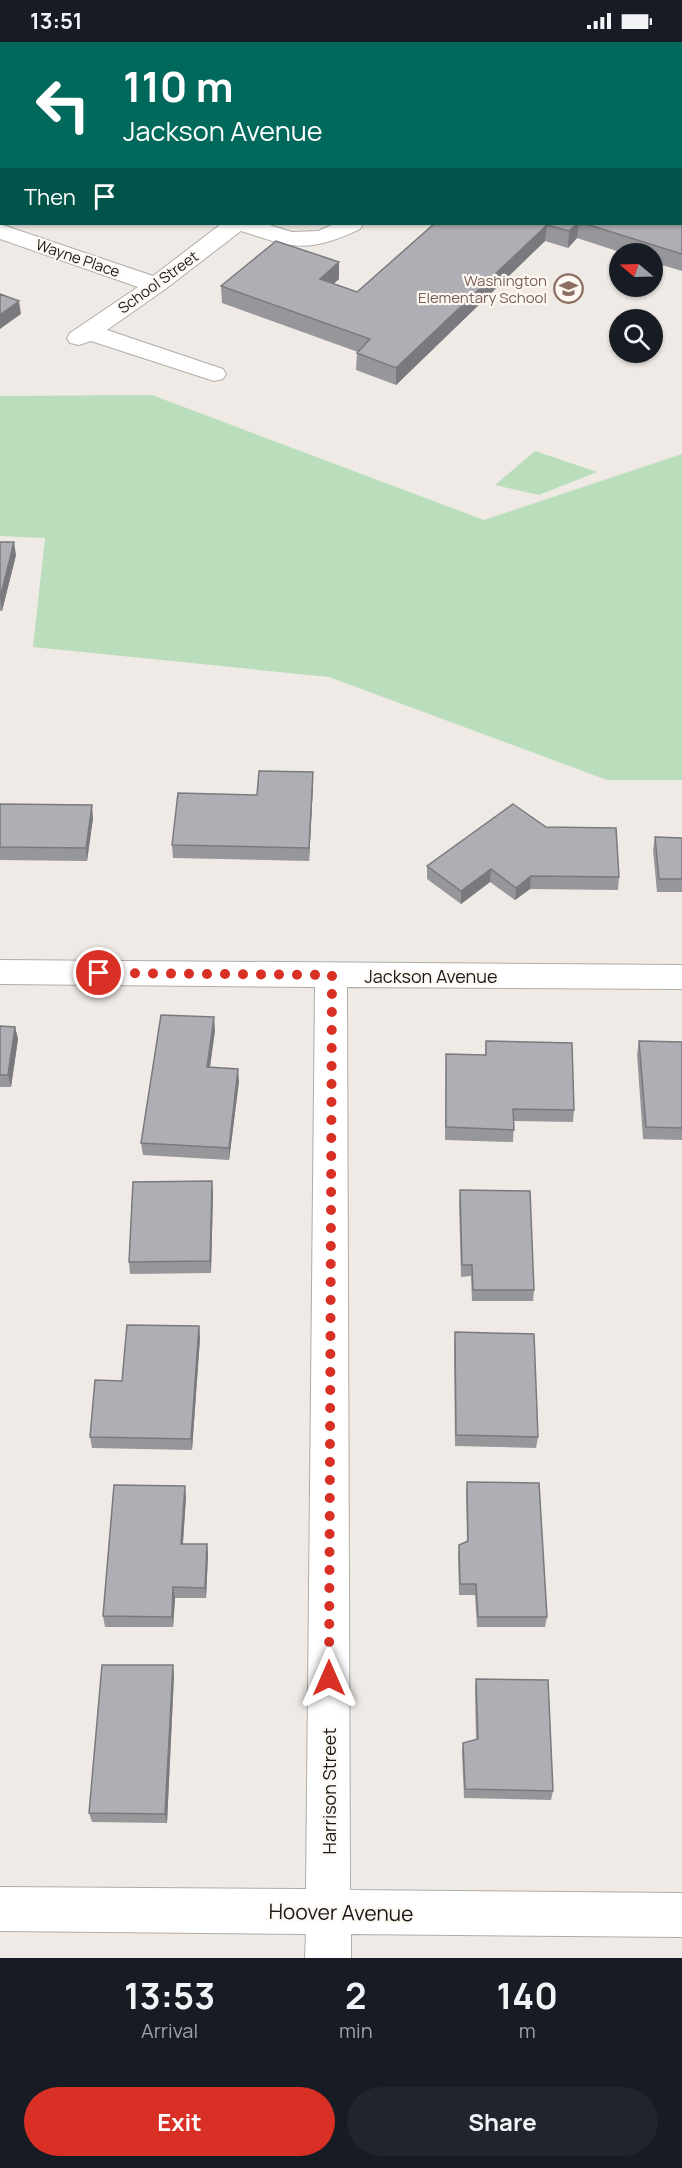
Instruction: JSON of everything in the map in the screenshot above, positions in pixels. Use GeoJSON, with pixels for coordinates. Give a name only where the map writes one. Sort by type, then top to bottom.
{"type":"FeatureCollection","features":[{"type":"Feature","properties":{"kind":"street","name":"School Street"},"geometry":{"type":"LineString","coordinates":[[214,374],[83,335],[156,285],[233,225]]}},
{"type":"Feature","properties":{"kind":"street"},"geometry":{"type":"LineString","coordinates":[[247,225],[290,239],[322,238],[350,225]]}},
{"type":"Feature","properties":{"kind":"street","name":"Wayne Place"},"geometry":{"type":"LineString","coordinates":[[0,231],[156,285]]}},
{"type":"Feature","properties":{"kind":"street","name":"Jackson Avenue"},"geometry":{"type":"LineString","coordinates":[[0,972],[682,977]]}},
{"type":"Feature","properties":{"kind":"street","name":"Harrison Street"},"geometry":{"type":"LineString","coordinates":[[328,1958],[332,975]]}},
{"type":"Feature","properties":{"kind":"street","name":"Hoover Avenue"},"geometry":{"type":"LineString","coordinates":[[0,1909],[682,1915]]}},
{"type":"Feature","properties":{"kind":"green space"},"geometry":{"type":"Polygon","coordinates":[[[152,395],[484,520],[682,454],[682,780],[607,780],[329,677],[33,647],[45,538],[0,536],[0,396],[152,395]]]}},
{"type":"Feature","properties":{"kind":"green space"},"geometry":{"type":"Polygon","coordinates":[[[535,451],[597,472],[539,495],[495,485],[535,451]]]}},
{"type":"Feature","properties":{"kind":"building","name":"Washington Elementary School"},"geometry":{"type":"Polygon","coordinates":[[[433,225],[547,225],[396,368],[357,353],[370,339],[221,286],[276,241],[339,262],[320,279],[357,292],[433,225]]]}},
{"type":"Feature","properties":{"kind":"building","name":"Washington Elementary School"},"geometry":{"type":"Polygon","coordinates":[[[547,225],[576,225],[569,231],[547,225]]]}},
{"type":"Feature","properties":{"kind":"building"},"geometry":{"type":"Polygon","coordinates":[[[589,225],[682,225],[682,254],[663,248],[663,243],[647,243],[589,225]]]}},
{"type":"Feature","properties":{"kind":"building"},"geometry":{"type":"Polygon","coordinates":[[[0,294],[19,301],[0,315],[0,294]]]}},
{"type":"Feature","properties":{"kind":"building"},"geometry":{"type":"Polygon","coordinates":[[[0,542],[14,542],[0,598],[0,542]]]}},
{"type":"Feature","properties":{"kind":"building"},"geometry":{"type":"Polygon","coordinates":[[[259,771],[313,772],[309,848],[172,845],[178,793],[257,795],[259,771]]]}},
{"type":"Feature","properties":{"kind":"building"},"geometry":{"type":"Polygon","coordinates":[[[0,804],[92,805],[86,848],[0,847],[0,804]]]}},
{"type":"Feature","properties":{"kind":"building"},"geometry":{"type":"Polygon","coordinates":[[[513,804],[546,827],[616,828],[619,877],[531,876],[516,888],[491,869],[461,891],[427,866],[513,804]]]}},
{"type":"Feature","properties":{"kind":"building"},"geometry":{"type":"Polygon","coordinates":[[[655,837],[682,838],[682,879],[659,879],[655,837]]]}},
{"type":"Feature","properties":{"kind":"building"},"geometry":{"type":"Polygon","coordinates":[[[161,1015],[214,1017],[207,1067],[238,1069],[229,1148],[141,1143],[161,1015]]]}},
{"type":"Feature","properties":{"kind":"building"},"geometry":{"type":"Polygon","coordinates":[[[0,1026],[15,1027],[8,1075],[0,1075],[0,1026]]]}},
{"type":"Feature","properties":{"kind":"building"},"geometry":{"type":"Polygon","coordinates":[[[486,1041],[572,1043],[574,1110],[513,1109],[514,1130],[446,1127],[446,1054],[486,1055],[486,1041]]]}},
{"type":"Feature","properties":{"kind":"building"},"geometry":{"type":"Polygon","coordinates":[[[639,1041],[682,1042],[682,1128],[646,1127],[639,1041]]]}},
{"type":"Feature","properties":{"kind":"building"},"geometry":{"type":"Polygon","coordinates":[[[212,1181],[210,1261],[129,1262],[133,1182],[212,1181]]]}},
{"type":"Feature","properties":{"kind":"building"},"geometry":{"type":"Polygon","coordinates":[[[460,1190],[530,1191],[534,1290],[473,1290],[472,1265],[462,1265],[460,1190]]]}},
{"type":"Feature","properties":{"kind":"building"},"geometry":{"type":"Polygon","coordinates":[[[127,1325],[199,1326],[191,1439],[90,1437],[95,1380],[122,1381],[127,1325]]]}},
{"type":"Feature","properties":{"kind":"building"},"geometry":{"type":"Polygon","coordinates":[[[455,1332],[534,1334],[538,1437],[456,1435],[455,1332]]]}},
{"type":"Feature","properties":{"kind":"building"},"geometry":{"type":"Polygon","coordinates":[[[467,1482],[539,1483],[547,1617],[478,1617],[476,1584],[460,1584],[459,1545],[468,1541],[467,1482]]]}},
{"type":"Feature","properties":{"kind":"building"},"geometry":{"type":"Polygon","coordinates":[[[114,1485],[185,1486],[181,1544],[207,1544],[205,1588],[173,1587],[172,1617],[103,1616],[114,1485]]]}},
{"type":"Feature","properties":{"kind":"building"},"geometry":{"type":"Polygon","coordinates":[[[102,1665],[173,1665],[165,1814],[89,1813],[102,1665]]]}},
{"type":"Feature","properties":{"kind":"building"},"geometry":{"type":"Polygon","coordinates":[[[476,1679],[548,1680],[553,1791],[465,1789],[463,1743],[478,1739],[476,1679]]]}},
{"type":"Feature","properties":{"kind":"place","name":"Washington Elementary School"},"geometry":{"type":"Point","coordinates":[568,289]}},
{"type":"Feature","properties":{"kind":"route"},"geometry":{"type":"LineString","coordinates":[[99,973],[332,975],[329,1678]]}}]}
